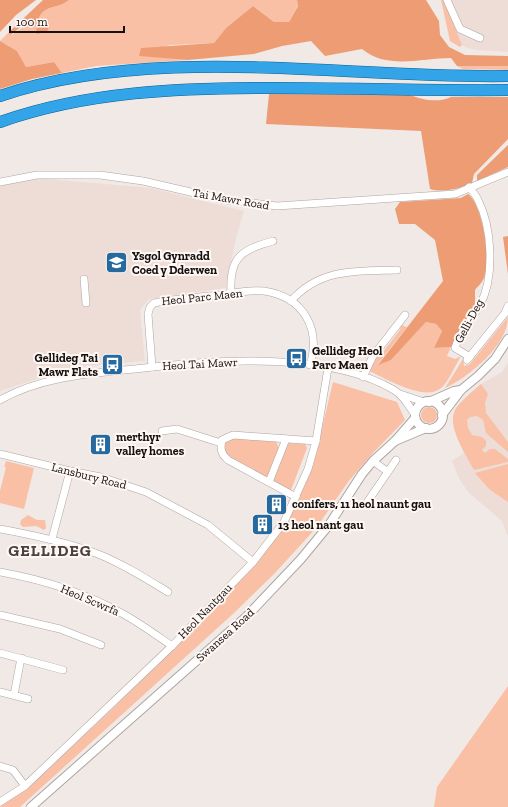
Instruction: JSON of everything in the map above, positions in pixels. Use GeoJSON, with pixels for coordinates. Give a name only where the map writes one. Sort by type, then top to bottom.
{"type":"FeatureCollection","features":[{"type":"Feature","properties":{"kind":"highway"},"geometry":{"type":"LineString","coordinates":[[0,96],[72,78],[162,69],[250,68],[508,76]]}},
{"type":"Feature","properties":{"kind":"highway"},"geometry":{"type":"LineString","coordinates":[[0,122],[56,105],[160,90],[227,88],[508,90]]}},
{"type":"Feature","properties":{"kind":"street"},"geometry":{"type":"LineString","coordinates":[[447,0],[460,29],[480,38]]}},
{"type":"Feature","properties":{"kind":"street","name":"Tai Mawr Road"},"geometry":{"type":"LineString","coordinates":[[0,182],[38,174],[100,175],[143,181],[225,200],[277,206],[455,194],[508,172]]}},
{"type":"Feature","properties":{"kind":"street","name":"Gelli-Deg"},"geometry":{"type":"LineString","coordinates":[[469,187],[478,199],[489,234],[490,253],[488,274],[481,304],[456,348],[468,359],[505,313],[508,306]]}},
{"type":"Feature","properties":{"kind":"street"},"geometry":{"type":"LineString","coordinates":[[231,294],[230,276],[233,264],[242,254],[255,246],[273,241]]}},
{"type":"Feature","properties":{"kind":"street"},"geometry":{"type":"LineString","coordinates":[[291,301],[302,288],[322,278],[345,272],[397,270]]}},
{"type":"Feature","properties":{"kind":"street"},"geometry":{"type":"LineString","coordinates":[[84,279],[86,303]]}},
{"type":"Feature","properties":{"kind":"street","name":"Heol Parc Maen"},"geometry":{"type":"LineString","coordinates":[[152,367],[148,314],[150,307],[154,303],[263,291],[275,294],[291,301],[302,310],[309,320],[313,332],[314,347],[310,365]]}},
{"type":"Feature","properties":{"kind":"street"},"geometry":{"type":"LineString","coordinates":[[363,377],[373,356],[404,319]]}},
{"type":"Feature","properties":{"kind":"street","name":"Swansea Road"},"geometry":{"type":"LineString","coordinates":[[395,441],[426,428],[431,429],[438,425],[442,415],[461,390],[495,359],[508,339]]}},
{"type":"Feature","properties":{"kind":"street","name":"Heol Tai Mawr"},"geometry":{"type":"LineString","coordinates":[[0,400],[16,391],[50,380],[110,371],[186,363],[292,362],[328,368],[363,377],[400,394],[426,402]]}},
{"type":"Feature","properties":{"kind":"street","name":"Heol Nantgau"},"geometry":{"type":"LineString","coordinates":[[0,802],[25,786],[172,646],[253,562],[284,522],[308,469],[316,441],[328,368]]}},
{"type":"Feature","properties":{"kind":"street"},"geometry":{"type":"LineString","coordinates":[[426,402],[454,391],[461,390]]}},
{"type":"Feature","properties":{"kind":"street","name":"Heol Tai Mawr"},"geometry":{"type":"LineString","coordinates":[[400,394],[415,417]]}},
{"type":"Feature","properties":{"kind":"street"},"geometry":{"type":"LineString","coordinates":[[426,402],[440,407],[442,415]]}},
{"type":"Feature","properties":{"kind":"street","name":"Swansea Road"},"geometry":{"type":"LineString","coordinates":[[31,807],[246,617],[324,531],[373,461],[395,441],[415,417],[418,407],[426,402]]}},
{"type":"Feature","properties":{"kind":"street"},"geometry":{"type":"LineString","coordinates":[[415,417],[420,426],[426,428]]}},
{"type":"Feature","properties":{"kind":"street"},"geometry":{"type":"LineString","coordinates":[[162,430],[177,429],[221,443]]}},
{"type":"Feature","properties":{"kind":"street"},"geometry":{"type":"LineString","coordinates":[[296,497],[228,460],[222,455],[220,447],[222,440],[233,435],[316,441]]}},
{"type":"Feature","properties":{"kind":"street"},"geometry":{"type":"LineString","coordinates":[[269,482],[286,439]]}},
{"type":"Feature","properties":{"kind":"street","name":"Lansbury Road"},"geometry":{"type":"LineString","coordinates":[[0,454],[101,477],[146,492],[208,525],[253,562]]}},
{"type":"Feature","properties":{"kind":"street"},"geometry":{"type":"LineString","coordinates":[[366,504],[396,460]]}},
{"type":"Feature","properties":{"kind":"street"},"geometry":{"type":"LineString","coordinates":[[373,461],[388,472]]}},
{"type":"Feature","properties":{"kind":"street"},"geometry":{"type":"LineString","coordinates":[[52,539],[70,471]]}},
{"type":"Feature","properties":{"kind":"street"},"geometry":{"type":"LineString","coordinates":[[0,529],[52,539],[98,554],[129,568],[168,592]]}},
{"type":"Feature","properties":{"kind":"street","name":"Heol Scwrfa"},"geometry":{"type":"LineString","coordinates":[[0,572],[29,577],[82,593],[126,615],[172,646]]}},
{"type":"Feature","properties":{"kind":"street"},"geometry":{"type":"LineString","coordinates":[[0,615],[60,629],[101,645]]}},
{"type":"Feature","properties":{"kind":"street"},"geometry":{"type":"LineString","coordinates":[[0,653],[63,670]]}},
{"type":"Feature","properties":{"kind":"street"},"geometry":{"type":"LineString","coordinates":[[14,695],[21,658]]}},
{"type":"Feature","properties":{"kind":"street"},"geometry":{"type":"LineString","coordinates":[[0,692],[28,699]]}},
{"type":"Feature","properties":{"kind":"street"},"geometry":{"type":"LineString","coordinates":[[0,766],[14,770],[25,786]]}},
{"type":"Feature","properties":{"kind":"shaded area"},"geometry":{"type":"Polygon","coordinates":[[[0,0],[36,0],[16,15],[0,32],[0,0]]]}},
{"type":"Feature","properties":{"kind":"shaded area"},"geometry":{"type":"Polygon","coordinates":[[[43,0],[69,0],[61,5],[48,9],[39,18],[49,28],[47,31],[37,34],[35,20],[29,21],[9,36],[10,31],[43,0]]]}},
{"type":"Feature","properties":{"kind":"shaded area"},"geometry":{"type":"Polygon","coordinates":[[[69,0],[297,0],[298,5],[289,22],[274,22],[253,6],[226,28],[214,43],[170,45],[139,55],[188,60],[96,66],[62,73],[54,62],[26,67],[17,51],[0,41],[10,31],[9,36],[35,20],[48,28],[39,18],[42,14],[48,9],[61,5],[69,0]]]}},
{"type":"Feature","properties":{"kind":"shaded area"},"geometry":{"type":"Polygon","coordinates":[[[297,0],[426,0],[439,21],[440,35],[449,47],[465,55],[508,56],[508,66],[457,66],[451,58],[394,61],[382,59],[362,49],[325,56],[311,41],[282,46],[254,54],[188,60],[139,56],[141,48],[214,43],[226,28],[253,6],[274,22],[289,22],[298,6],[297,0]]]}},
{"type":"Feature","properties":{"kind":"shaded area"},"geometry":{"type":"Polygon","coordinates":[[[441,0],[444,0],[462,45],[460,47],[450,41],[441,0]]]}},
{"type":"Feature","properties":{"kind":"shaded area"},"geometry":{"type":"Polygon","coordinates":[[[444,0],[508,0],[508,52],[477,50],[467,48],[462,45],[444,0]]]}},
{"type":"Feature","properties":{"kind":"shaded area"},"geometry":{"type":"Polygon","coordinates":[[[0,41],[17,51],[26,67],[54,62],[62,73],[32,79],[0,89],[0,41]]]}},
{"type":"Feature","properties":{"kind":"shaded area"},"geometry":{"type":"Polygon","coordinates":[[[457,66],[508,66],[508,70],[463,69],[457,66]]]}},
{"type":"Feature","properties":{"kind":"shaded area"},"geometry":{"type":"Polygon","coordinates":[[[269,94],[410,95],[436,100],[451,97],[508,97],[508,139],[474,174],[472,183],[451,190],[440,191],[430,189],[421,131],[266,124],[269,94]]]}},
{"type":"Feature","properties":{"kind":"shaded area"},"geometry":{"type":"Polygon","coordinates":[[[508,145],[508,167],[477,181],[477,175],[508,145]]]}},
{"type":"Feature","properties":{"kind":"shaded area","name":"Ysgol Gynradd Coed y Dderwen"},"geometry":{"type":"Polygon","coordinates":[[[37,178],[151,188],[244,211],[236,238],[226,288],[149,299],[140,310],[145,361],[73,367],[0,391],[0,186],[37,178]]]}},
{"type":"Feature","properties":{"kind":"shaded area"},"geometry":{"type":"Polygon","coordinates":[[[468,194],[478,210],[482,222],[487,261],[486,272],[483,280],[475,290],[475,306],[451,347],[434,348],[442,331],[436,324],[426,322],[391,360],[378,365],[443,281],[435,240],[415,224],[399,224],[395,209],[400,202],[461,198],[468,194]]]}},
{"type":"Feature","properties":{"kind":"shaded area"},"geometry":{"type":"Polygon","coordinates":[[[508,236],[508,274],[503,237],[508,236]]]}},
{"type":"Feature","properties":{"kind":"shaded area"},"geometry":{"type":"Polygon","coordinates":[[[508,317],[502,338],[486,359],[465,376],[445,388],[463,359],[464,366],[470,364],[508,317]]]}},
{"type":"Feature","properties":{"kind":"shaded area"},"geometry":{"type":"Polygon","coordinates":[[[426,322],[436,324],[442,331],[434,348],[451,347],[447,356],[455,359],[461,356],[444,386],[434,392],[416,391],[396,384],[371,372],[369,368],[375,357],[379,357],[400,330],[401,325],[407,327],[378,364],[391,360],[426,322]]]}},
{"type":"Feature","properties":{"kind":"shaded area"},"geometry":{"type":"Polygon","coordinates":[[[508,363],[508,536],[502,521],[468,492],[459,478],[452,461],[464,453],[454,427],[453,417],[457,407],[481,384],[502,372],[508,363]]]}},
{"type":"Feature","properties":{"kind":"shaded area"},"geometry":{"type":"Polygon","coordinates":[[[333,382],[397,402],[405,420],[372,454],[348,482],[317,527],[275,573],[234,613],[20,807],[0,807],[31,784],[108,713],[216,607],[287,524],[313,466],[333,382]]]}},
{"type":"Feature","properties":{"kind":"shaded area"},"geometry":{"type":"Polygon","coordinates":[[[481,384],[488,394],[485,403],[486,413],[508,442],[508,452],[486,433],[483,420],[477,416],[470,417],[467,420],[468,428],[472,435],[482,437],[486,441],[486,446],[482,450],[485,453],[490,449],[495,449],[508,459],[508,462],[474,470],[458,439],[453,422],[453,415],[456,408],[481,384]]]}},
{"type":"Feature","properties":{"kind":"shaded area"},"geometry":{"type":"Polygon","coordinates":[[[429,407],[436,412],[437,415],[432,422],[429,423],[422,418],[421,415],[426,408],[429,407]]]}},
{"type":"Feature","properties":{"kind":"shaded area"},"geometry":{"type":"Polygon","coordinates":[[[235,437],[276,441],[279,449],[268,476],[262,476],[224,454],[223,440],[235,437]]]}},
{"type":"Feature","properties":{"kind":"shaded area"},"geometry":{"type":"Polygon","coordinates":[[[285,443],[305,444],[307,448],[291,490],[273,482],[285,443]]]}},
{"type":"Feature","properties":{"kind":"shaded area"},"geometry":{"type":"Polygon","coordinates":[[[6,461],[34,468],[24,509],[0,503],[0,491],[6,461]]]}},
{"type":"Feature","properties":{"kind":"shaded area"},"geometry":{"type":"Polygon","coordinates":[[[508,464],[508,502],[489,489],[475,473],[508,464]]]}},
{"type":"Feature","properties":{"kind":"shaded area"},"geometry":{"type":"Polygon","coordinates":[[[28,515],[37,520],[45,520],[46,528],[44,530],[36,526],[23,527],[20,524],[21,520],[28,515]]]}},
{"type":"Feature","properties":{"kind":"shaded area"},"geometry":{"type":"Polygon","coordinates":[[[508,686],[508,807],[434,807],[437,787],[508,686]]]}},
{"type":"Feature","properties":{"kind":"place","name":"Ysgol Gynradd Coed y Dderwen"},"geometry":{"type":"Point","coordinates":[116,263]}},
{"type":"Feature","properties":{"kind":"place","name":"Gellideg Heol Parc Maen"},"geometry":{"type":"Point","coordinates":[297,358]}},
{"type":"Feature","properties":{"kind":"place","name":"Gellideg Tai Mawr Flats"},"geometry":{"type":"Point","coordinates":[113,365]}},
{"type":"Feature","properties":{"kind":"place","name":"merthyr valley homes"},"geometry":{"type":"Point","coordinates":[100,444]}},
{"type":"Feature","properties":{"kind":"place","name":"conifers, 11 heol naunt gau"},"geometry":{"type":"Point","coordinates":[276,504]}},
{"type":"Feature","properties":{"kind":"place","name":"13 heol nant gau"},"geometry":{"type":"Point","coordinates":[263,525]}},
{"type":"Feature","properties":{"kind":"district","name":"GELLIDEG"},"geometry":{"type":"Point","coordinates":[50,550]}}]}
